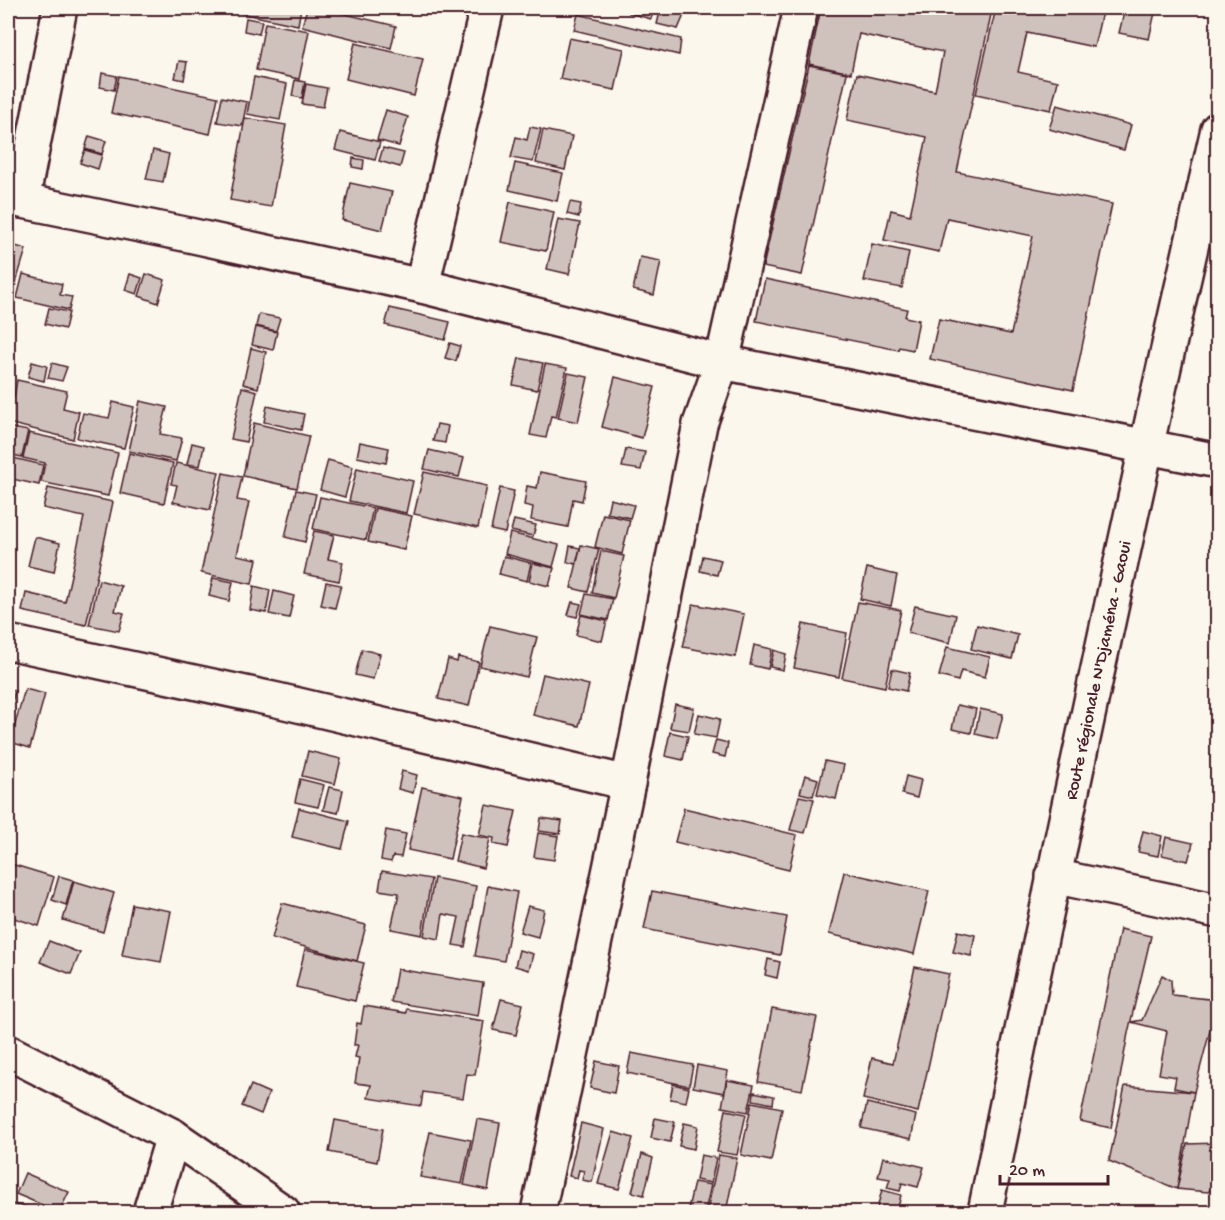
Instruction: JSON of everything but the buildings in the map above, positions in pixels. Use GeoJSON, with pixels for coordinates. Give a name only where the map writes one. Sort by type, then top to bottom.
{"type":"FeatureCollection","features":[{"type":"Feature","properties":{"kind":"street"},"geometry":{"type":"LineString","coordinates":[[60,8],[15,200],[422,286],[722,362],[1218,461]]}},
{"type":"Feature","properties":{"kind":"street"},"geometry":{"type":"LineString","coordinates":[[422,286],[487,8]]}},
{"type":"Feature","properties":{"kind":"street"},"geometry":{"type":"LineString","coordinates":[[538,1212],[700,424],[722,362],[801,8]]}},
{"type":"Feature","properties":{"kind":"street","name":"Route régionale N'Djaména - Gaoui"},"geometry":{"type":"LineString","coordinates":[[985,1212],[1053,876],[1145,445],[1218,129]]}},
{"type":"Feature","properties":{"kind":"street"},"geometry":{"type":"LineString","coordinates":[[8,642],[277,700],[628,783]]}},
{"type":"Feature","properties":{"kind":"street"},"geometry":{"type":"LineString","coordinates":[[1053,876],[1218,911]]}},
{"type":"Feature","properties":{"kind":"street"},"geometry":{"type":"LineString","coordinates":[[8,1052],[173,1136],[283,1212]]}},
{"type":"Feature","properties":{"kind":"street"},"geometry":{"type":"LineString","coordinates":[[150,1212],[173,1136]]}}]}
